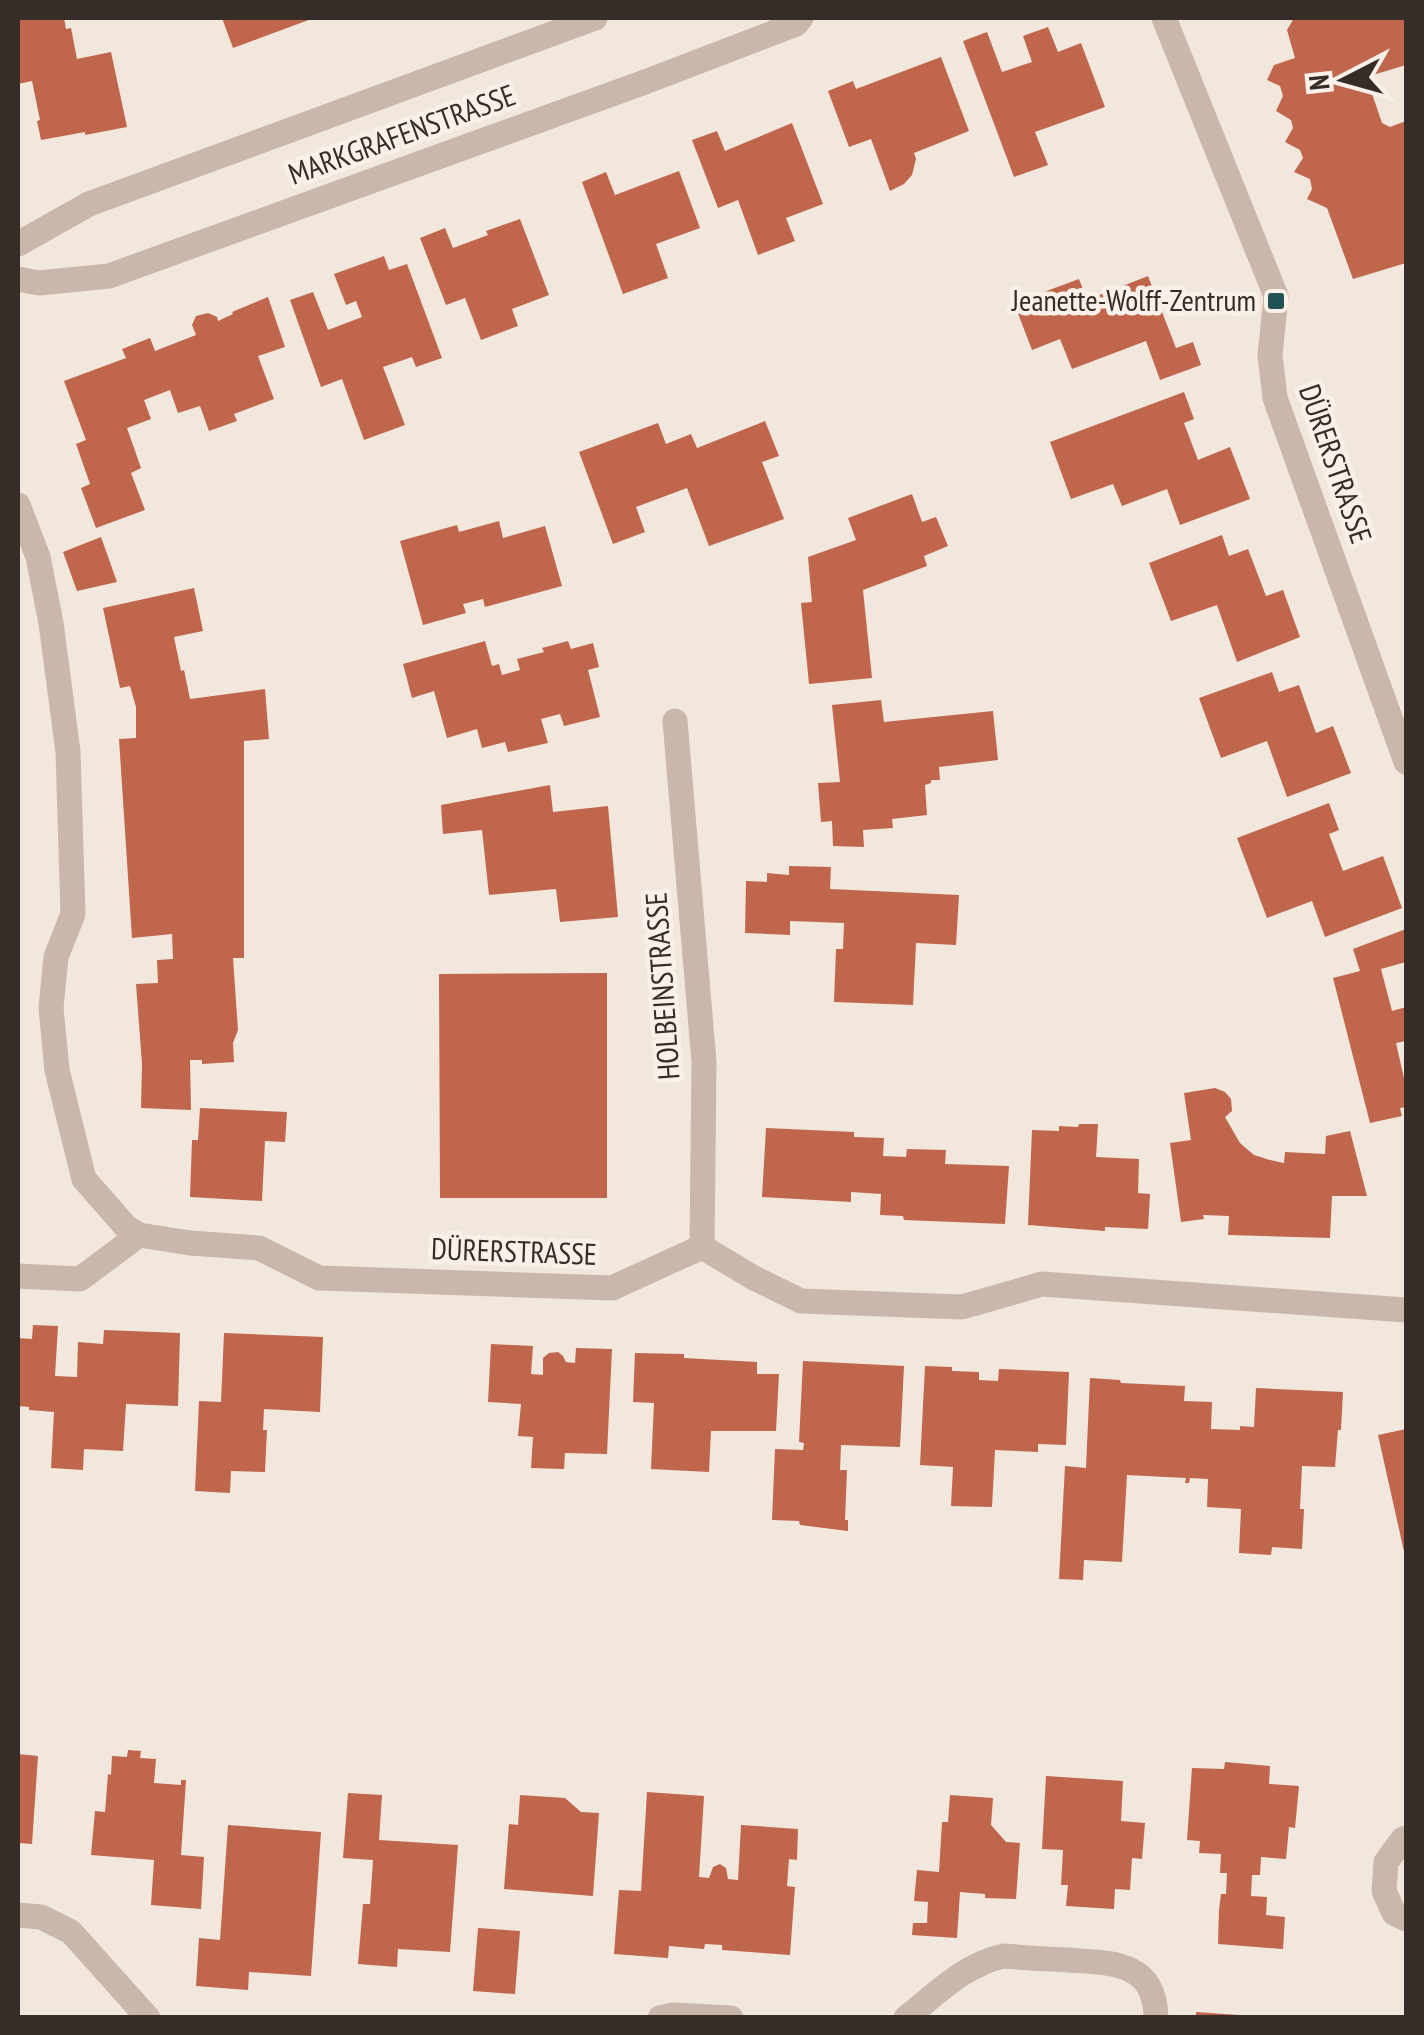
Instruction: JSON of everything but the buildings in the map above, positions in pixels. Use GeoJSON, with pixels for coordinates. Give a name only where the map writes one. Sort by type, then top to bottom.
{"type":"FeatureCollection","features":[{"type":"Feature","properties":{"kind":"street","name":"MARKGRAFENSTRASSE"},"geometry":{"type":"LineString","coordinates":[[18,244],[89,204],[595,18]]}},
{"type":"Feature","properties":{"kind":"street","name":"MARKGRAFENSTRASSE"},"geometry":{"type":"LineString","coordinates":[[18,279],[38,283],[109,276],[645,82],[796,24],[801,18]]}},
{"type":"Feature","properties":{"kind":"street","name":"DÜRERSTRASSE"},"geometry":{"type":"LineString","coordinates":[[1164,18],[1276,296],[1270,355],[1274,398],[1406,762]]}},
{"type":"Feature","properties":{"kind":"street"},"geometry":{"type":"LineString","coordinates":[[18,505],[38,556],[68,752],[73,914],[56,957],[51,1008],[56,1070],[84,1179],[126,1227],[140,1235],[80,1279],[18,1276]]}},
{"type":"Feature","properties":{"kind":"street","name":"HOLBEINSTRASSE"},"geometry":{"type":"LineString","coordinates":[[675,721],[704,1062],[702,1247]]}},
{"type":"Feature","properties":{"kind":"street","name":"DÜRERSTRASSE"},"geometry":{"type":"LineString","coordinates":[[140,1235],[259,1248],[319,1278],[612,1288],[702,1247]]}},
{"type":"Feature","properties":{"kind":"street"},"geometry":{"type":"LineString","coordinates":[[702,1247],[801,1301],[962,1306],[1042,1284],[1406,1310]]}},
{"type":"Feature","properties":{"kind":"street"},"geometry":{"type":"LineString","coordinates":[[1406,1838],[1386,1862],[1384,1891],[1394,1913],[1406,1919]]}},
{"type":"Feature","properties":{"kind":"street"},"geometry":{"type":"LineString","coordinates":[[18,1914],[41,1917],[71,1932],[148,2018]]}},
{"type":"Feature","properties":{"kind":"street"},"geometry":{"type":"LineString","coordinates":[[906,2018],[970,1968],[1004,1956],[1116,1963],[1126,1967],[1136,1972],[1150,1989],[1156,2018]]}},
{"type":"Feature","properties":{"kind":"street"},"geometry":{"type":"LineString","coordinates":[[660,2018],[730,2018]]}},
{"type":"Feature","properties":{"kind":"place","name":"Jeanette-Wolff-Zentrum"},"geometry":{"type":"Point","coordinates":[1276,301]}}]}
